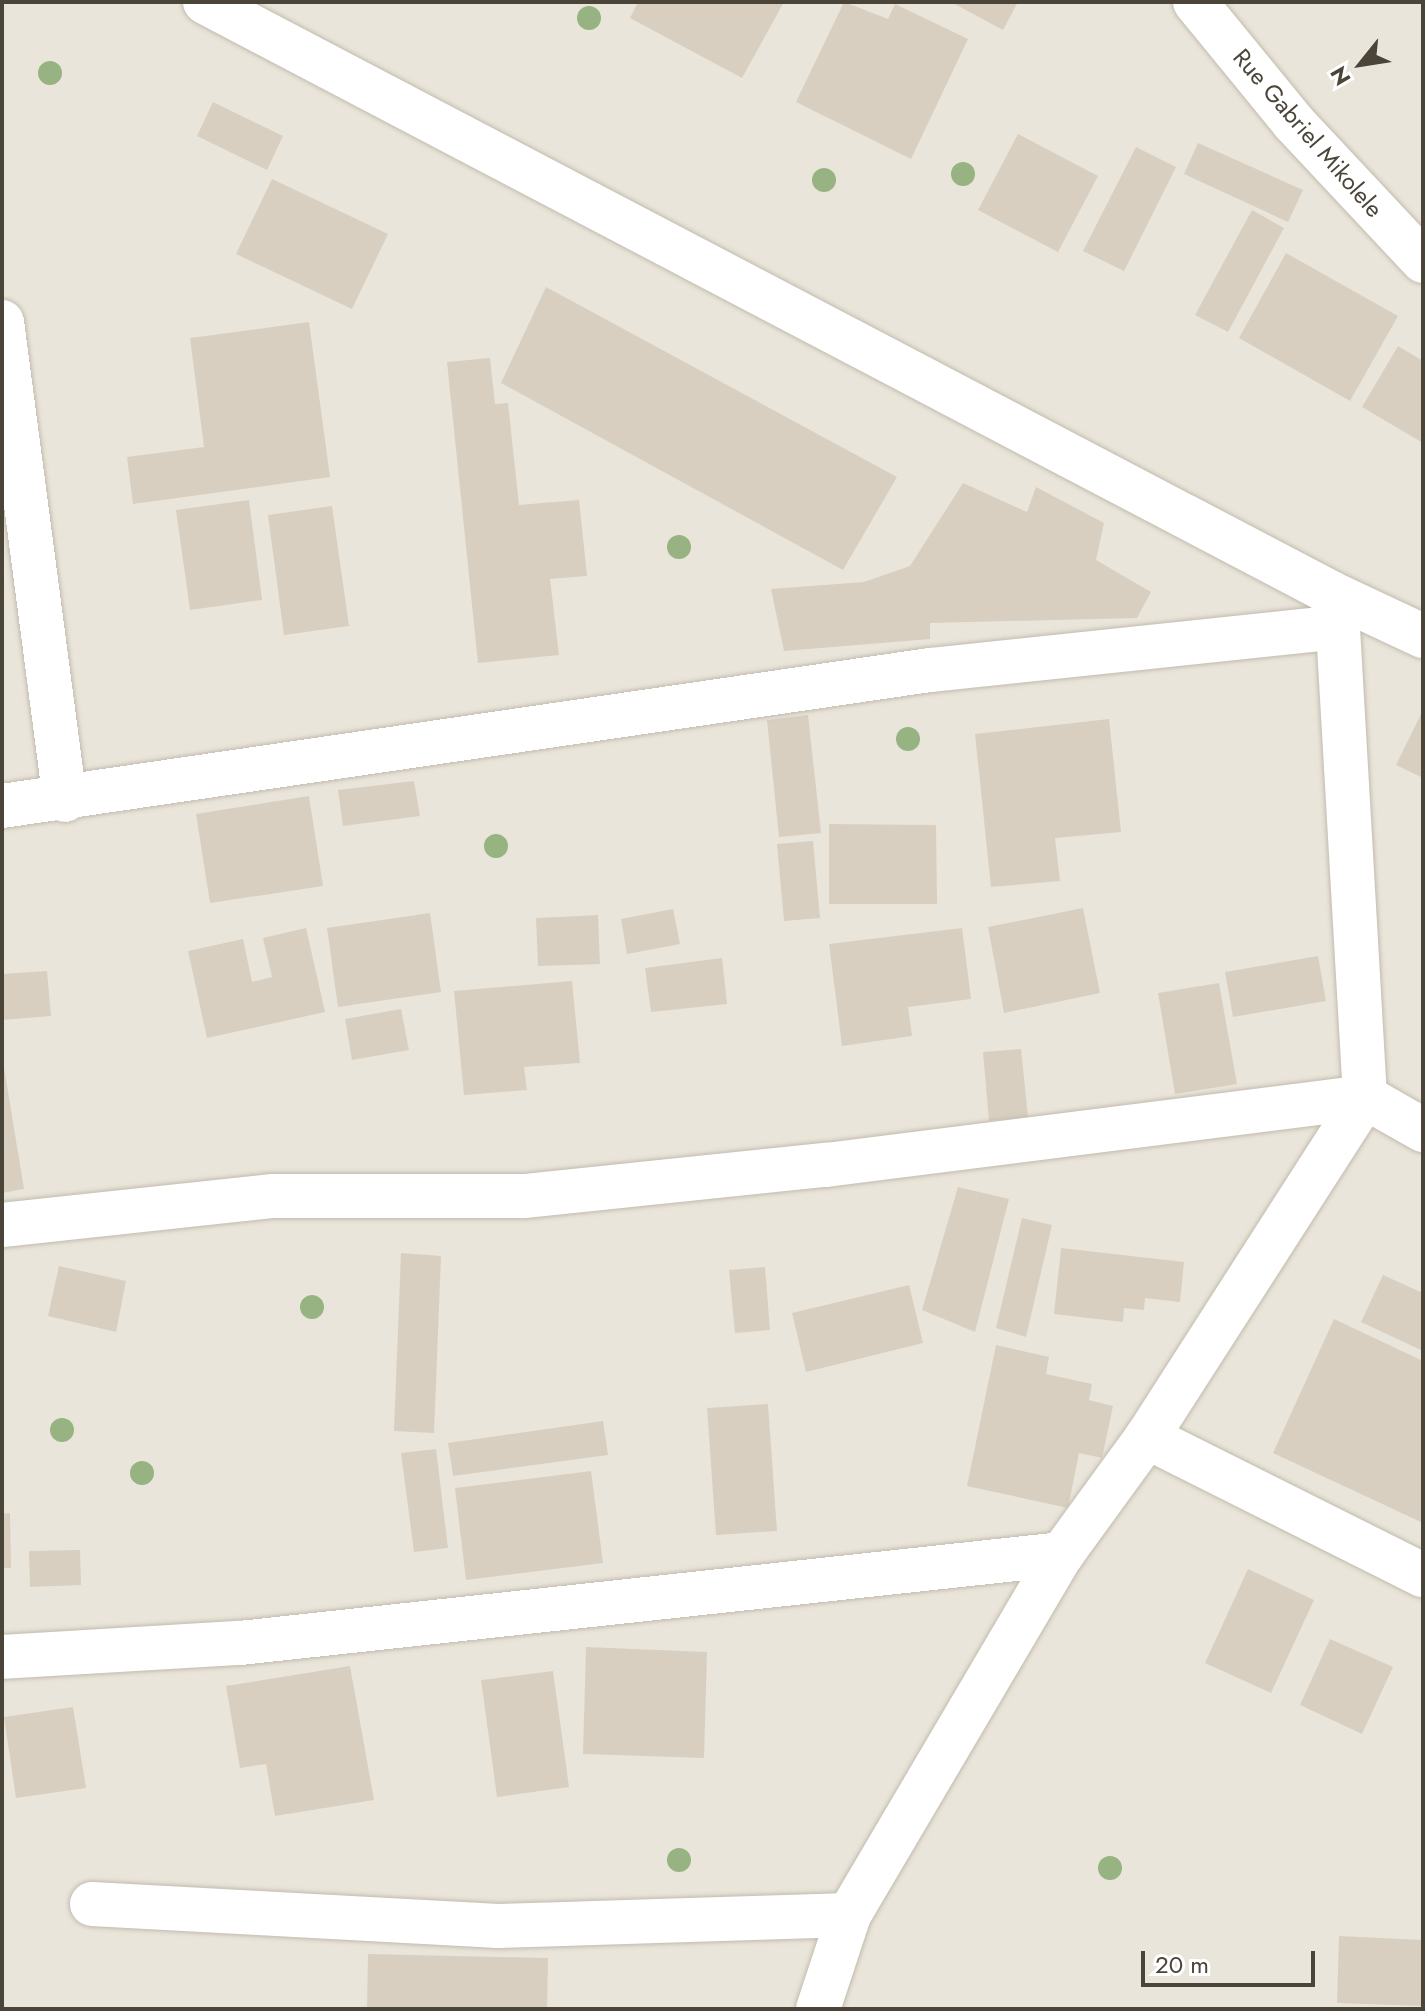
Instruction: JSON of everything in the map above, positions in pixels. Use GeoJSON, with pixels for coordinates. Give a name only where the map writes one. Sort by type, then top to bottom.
{"type":"FeatureCollection","features":[{"type":"Feature","properties":{"kind":"street"},"geometry":{"type":"LineString","coordinates":[[205,2],[1335,610],[1423,636]]}},
{"type":"Feature","properties":{"kind":"street","name":"Rue Gabriel Mikolele"},"geometry":{"type":"LineString","coordinates":[[1195,2],[1294,123],[1423,261]]}},
{"type":"Feature","properties":{"kind":"street"},"geometry":{"type":"LineString","coordinates":[[2,322],[65,800]]}},
{"type":"Feature","properties":{"kind":"street"},"geometry":{"type":"LineString","coordinates":[[2,806],[65,800],[1335,610]]}},
{"type":"Feature","properties":{"kind":"street"},"geometry":{"type":"LineString","coordinates":[[818,2009],[849,1915],[1062,1554],[1147,1437],[1365,1097],[1335,610]]}},
{"type":"Feature","properties":{"kind":"street"},"geometry":{"type":"LineString","coordinates":[[2,1225],[273,1196],[524,1196],[826,1165],[1365,1097],[1423,1130]]}},
{"type":"Feature","properties":{"kind":"street"},"geometry":{"type":"LineString","coordinates":[[1147,1437],[1423,1575]]}},
{"type":"Feature","properties":{"kind":"street"},"geometry":{"type":"LineString","coordinates":[[2,1657],[240,1643],[1062,1554]]}},
{"type":"Feature","properties":{"kind":"street"},"geometry":{"type":"LineString","coordinates":[[92,1904],[498,1926],[849,1915]]}},
{"type":"Feature","properties":{"kind":"shaded area"},"geometry":{"type":"Polygon","coordinates":[[[2,2],[1423,2],[1423,2009],[2,2009],[2,2]]]}},
{"type":"Feature","properties":{"kind":"building"},"geometry":{"type":"Polygon","coordinates":[[[638,2],[784,2],[742,78],[630,18],[638,2]]]}},
{"type":"Feature","properties":{"kind":"building"},"geometry":{"type":"Polygon","coordinates":[[[844,2],[888,19],[895,4],[968,39],[911,159],[796,102],[844,2]]]}},
{"type":"Feature","properties":{"kind":"building"},"geometry":{"type":"Polygon","coordinates":[[[951,2],[1018,2],[1003,30],[951,2]]]}},
{"type":"Feature","properties":{"kind":"building"},"geometry":{"type":"Polygon","coordinates":[[[213,102],[283,136],[267,170],[197,136],[213,102]]]}},
{"type":"Feature","properties":{"kind":"building"},"geometry":{"type":"Polygon","coordinates":[[[1018,134],[1098,176],[1058,252],[978,210],[1018,134]]]}},
{"type":"Feature","properties":{"kind":"building"},"geometry":{"type":"Polygon","coordinates":[[[1198,143],[1303,190],[1288,222],[1184,174],[1198,143]]]}},
{"type":"Feature","properties":{"kind":"building"},"geometry":{"type":"Polygon","coordinates":[[[1136,147],[1176,167],[1124,271],[1083,251],[1136,147]]]}},
{"type":"Feature","properties":{"kind":"building"},"geometry":{"type":"Polygon","coordinates":[[[272,179],[388,234],[352,309],[236,254],[272,179]]]}},
{"type":"Feature","properties":{"kind":"building"},"geometry":{"type":"Polygon","coordinates":[[[1252,210],[1284,228],[1228,332],[1195,315],[1252,210]]]}},
{"type":"Feature","properties":{"kind":"building"},"geometry":{"type":"Polygon","coordinates":[[[1286,253],[1398,316],[1350,401],[1239,338],[1286,253]]]}},
{"type":"Feature","properties":{"kind":"building"},"geometry":{"type":"Polygon","coordinates":[[[546,287],[897,477],[843,570],[501,383],[546,287]]]}},
{"type":"Feature","properties":{"kind":"building"},"geometry":{"type":"Polygon","coordinates":[[[309,322],[330,477],[133,504],[127,457],[204,447],[190,338],[309,322]]]}},
{"type":"Feature","properties":{"kind":"building"},"geometry":{"type":"Polygon","coordinates":[[[1398,346],[1423,361],[1423,443],[1362,407],[1398,346]]]}},
{"type":"Feature","properties":{"kind":"building"},"geometry":{"type":"Polygon","coordinates":[[[490,358],[495,404],[508,403],[519,505],[579,500],[587,576],[550,579],[559,655],[478,663],[447,362],[490,358]]]}},
{"type":"Feature","properties":{"kind":"building"},"geometry":{"type":"Polygon","coordinates":[[[963,483],[1027,512],[1036,487],[1104,523],[1096,560],[1151,592],[1137,618],[930,623],[930,639],[784,651],[771,589],[864,582],[910,566],[963,483]]]}},
{"type":"Feature","properties":{"kind":"building"},"geometry":{"type":"Polygon","coordinates":[[[249,500],[262,600],[190,610],[176,510],[249,500]]]}},
{"type":"Feature","properties":{"kind":"building"},"geometry":{"type":"Polygon","coordinates":[[[332,506],[349,626],[284,635],[268,515],[332,506]]]}},
{"type":"Feature","properties":{"kind":"building"},"geometry":{"type":"Polygon","coordinates":[[[1423,710],[1423,778],[1396,765],[1423,710]]]}},
{"type":"Feature","properties":{"kind":"building"},"geometry":{"type":"Polygon","coordinates":[[[808,715],[821,833],[779,837],[767,720],[808,715]]]}},
{"type":"Feature","properties":{"kind":"building"},"geometry":{"type":"Polygon","coordinates":[[[1109,719],[1121,832],[1055,838],[1060,881],[991,887],[975,734],[1109,719]]]}},
{"type":"Feature","properties":{"kind":"building"},"geometry":{"type":"Polygon","coordinates":[[[414,781],[420,816],[343,826],[338,790],[414,781]]]}},
{"type":"Feature","properties":{"kind":"building"},"geometry":{"type":"Polygon","coordinates":[[[309,796],[323,886],[210,903],[196,814],[309,796]]]}},
{"type":"Feature","properties":{"kind":"building"},"geometry":{"type":"Polygon","coordinates":[[[829,824],[936,825],[937,904],[829,904],[829,824]]]}},
{"type":"Feature","properties":{"kind":"building"},"geometry":{"type":"Polygon","coordinates":[[[813,841],[820,918],[784,921],[777,844],[813,841]]]}},
{"type":"Feature","properties":{"kind":"building"},"geometry":{"type":"Polygon","coordinates":[[[1083,908],[1100,993],[1004,1013],[988,927],[1083,908]]]}},
{"type":"Feature","properties":{"kind":"building"},"geometry":{"type":"Polygon","coordinates":[[[673,909],[680,944],[627,954],[621,919],[673,909]]]}},
{"type":"Feature","properties":{"kind":"building"},"geometry":{"type":"Polygon","coordinates":[[[430,913],[441,992],[338,1007],[327,928],[430,913]]]}},
{"type":"Feature","properties":{"kind":"building"},"geometry":{"type":"Polygon","coordinates":[[[598,915],[600,964],[538,966],[536,918],[598,915]]]}},
{"type":"Feature","properties":{"kind":"building"},"geometry":{"type":"Polygon","coordinates":[[[306,928],[325,1012],[207,1038],[188,951],[243,939],[252,982],[272,977],[263,938],[306,928]]]}},
{"type":"Feature","properties":{"kind":"building"},"geometry":{"type":"Polygon","coordinates":[[[962,928],[971,999],[908,1007],[912,1036],[842,1046],[829,944],[962,928]]]}},
{"type":"Feature","properties":{"kind":"building"},"geometry":{"type":"Polygon","coordinates":[[[1318,956],[1326,1001],[1233,1017],[1225,972],[1318,956]]]}},
{"type":"Feature","properties":{"kind":"building"},"geometry":{"type":"Polygon","coordinates":[[[722,958],[727,1004],[651,1012],[645,968],[722,958]]]}},
{"type":"Feature","properties":{"kind":"building"},"geometry":{"type":"Polygon","coordinates":[[[47,971],[51,1016],[2,1020],[2,974],[47,971]]]}},
{"type":"Feature","properties":{"kind":"building"},"geometry":{"type":"Polygon","coordinates":[[[572,981],[580,1063],[524,1067],[527,1090],[464,1095],[454,991],[572,981]]]}},
{"type":"Feature","properties":{"kind":"building"},"geometry":{"type":"Polygon","coordinates":[[[1219,983],[1237,1084],[1175,1094],[1158,993],[1219,983]]]}},
{"type":"Feature","properties":{"kind":"building"},"geometry":{"type":"Polygon","coordinates":[[[401,1009],[409,1050],[352,1060],[345,1019],[401,1009]]]}},
{"type":"Feature","properties":{"kind":"building"},"geometry":{"type":"Polygon","coordinates":[[[1021,1049],[1028,1117],[989,1121],[983,1052],[1021,1049]]]}},
{"type":"Feature","properties":{"kind":"building"},"geometry":{"type":"Polygon","coordinates":[[[2,1055],[24,1189],[2,1193],[2,1055]]]}},
{"type":"Feature","properties":{"kind":"building"},"geometry":{"type":"Polygon","coordinates":[[[958,1187],[1009,1199],[975,1332],[922,1310],[958,1187]]]}},
{"type":"Feature","properties":{"kind":"building"},"geometry":{"type":"Polygon","coordinates":[[[1022,1218],[1052,1225],[1026,1337],[996,1328],[1022,1218]]]}},
{"type":"Feature","properties":{"kind":"building"},"geometry":{"type":"Polygon","coordinates":[[[1061,1248],[1184,1262],[1180,1302],[1145,1298],[1144,1310],[1124,1308],[1123,1322],[1054,1314],[1061,1248]]]}},
{"type":"Feature","properties":{"kind":"building"},"geometry":{"type":"Polygon","coordinates":[[[401,1253],[441,1256],[434,1433],[394,1431],[401,1253]]]}},
{"type":"Feature","properties":{"kind":"building"},"geometry":{"type":"Polygon","coordinates":[[[59,1266],[126,1281],[116,1332],[48,1316],[59,1266]]]}},
{"type":"Feature","properties":{"kind":"building"},"geometry":{"type":"Polygon","coordinates":[[[765,1267],[770,1330],[735,1333],[729,1270],[765,1267]]]}},
{"type":"Feature","properties":{"kind":"building"},"geometry":{"type":"Polygon","coordinates":[[[1383,1275],[1423,1293],[1423,1351],[1361,1322],[1383,1275]]]}},
{"type":"Feature","properties":{"kind":"building"},"geometry":{"type":"Polygon","coordinates":[[[909,1285],[923,1343],[806,1372],[792,1313],[909,1285]]]}},
{"type":"Feature","properties":{"kind":"building"},"geometry":{"type":"Polygon","coordinates":[[[1334,1319],[1423,1361],[1423,1523],[1273,1453],[1334,1319]]]}},
{"type":"Feature","properties":{"kind":"building"},"geometry":{"type":"Polygon","coordinates":[[[996,1345],[1049,1357],[1046,1374],[1092,1384],[1089,1400],[1113,1406],[1102,1458],[1079,1453],[1068,1508],[967,1486],[996,1345]]]}},
{"type":"Feature","properties":{"kind":"building"},"geometry":{"type":"Polygon","coordinates":[[[768,1404],[777,1531],[716,1535],[707,1408],[768,1404]]]}},
{"type":"Feature","properties":{"kind":"building"},"geometry":{"type":"Polygon","coordinates":[[[603,1421],[608,1455],[453,1476],[448,1443],[603,1421]]]}},
{"type":"Feature","properties":{"kind":"building"},"geometry":{"type":"Polygon","coordinates":[[[436,1449],[448,1548],[414,1552],[401,1453],[436,1449]]]}},
{"type":"Feature","properties":{"kind":"building"},"geometry":{"type":"Polygon","coordinates":[[[591,1471],[603,1563],[466,1580],[455,1488],[591,1471]]]}},
{"type":"Feature","properties":{"kind":"building"},"geometry":{"type":"Polygon","coordinates":[[[10,1513],[11,1568],[2,1568],[2,1514],[10,1513]]]}},
{"type":"Feature","properties":{"kind":"building"},"geometry":{"type":"Polygon","coordinates":[[[80,1550],[81,1585],[30,1587],[29,1551],[80,1550]]]}},
{"type":"Feature","properties":{"kind":"building"},"geometry":{"type":"Polygon","coordinates":[[[1248,1569],[1314,1600],[1271,1693],[1205,1663],[1248,1569]]]}},
{"type":"Feature","properties":{"kind":"building"},"geometry":{"type":"Polygon","coordinates":[[[1330,1639],[1393,1667],[1362,1734],[1300,1705],[1330,1639]]]}},
{"type":"Feature","properties":{"kind":"building"},"geometry":{"type":"Polygon","coordinates":[[[586,1647],[707,1652],[704,1758],[583,1754],[586,1647]]]}},
{"type":"Feature","properties":{"kind":"building"},"geometry":{"type":"Polygon","coordinates":[[[350,1666],[374,1800],[275,1816],[266,1764],[240,1768],[226,1686],[350,1666]]]}},
{"type":"Feature","properties":{"kind":"building"},"geometry":{"type":"Polygon","coordinates":[[[553,1671],[569,1787],[497,1797],[481,1680],[553,1671]]]}},
{"type":"Feature","properties":{"kind":"building"},"geometry":{"type":"Polygon","coordinates":[[[73,1707],[86,1788],[16,1798],[4,1717],[73,1707]]]}},
{"type":"Feature","properties":{"kind":"building"},"geometry":{"type":"Polygon","coordinates":[[[1339,1936],[1423,1940],[1423,2006],[1337,2003],[1339,1936]]]}},
{"type":"Feature","properties":{"kind":"building"},"geometry":{"type":"Polygon","coordinates":[[[368,1954],[548,1958],[547,2009],[367,2009],[368,1954]]]}}]}
